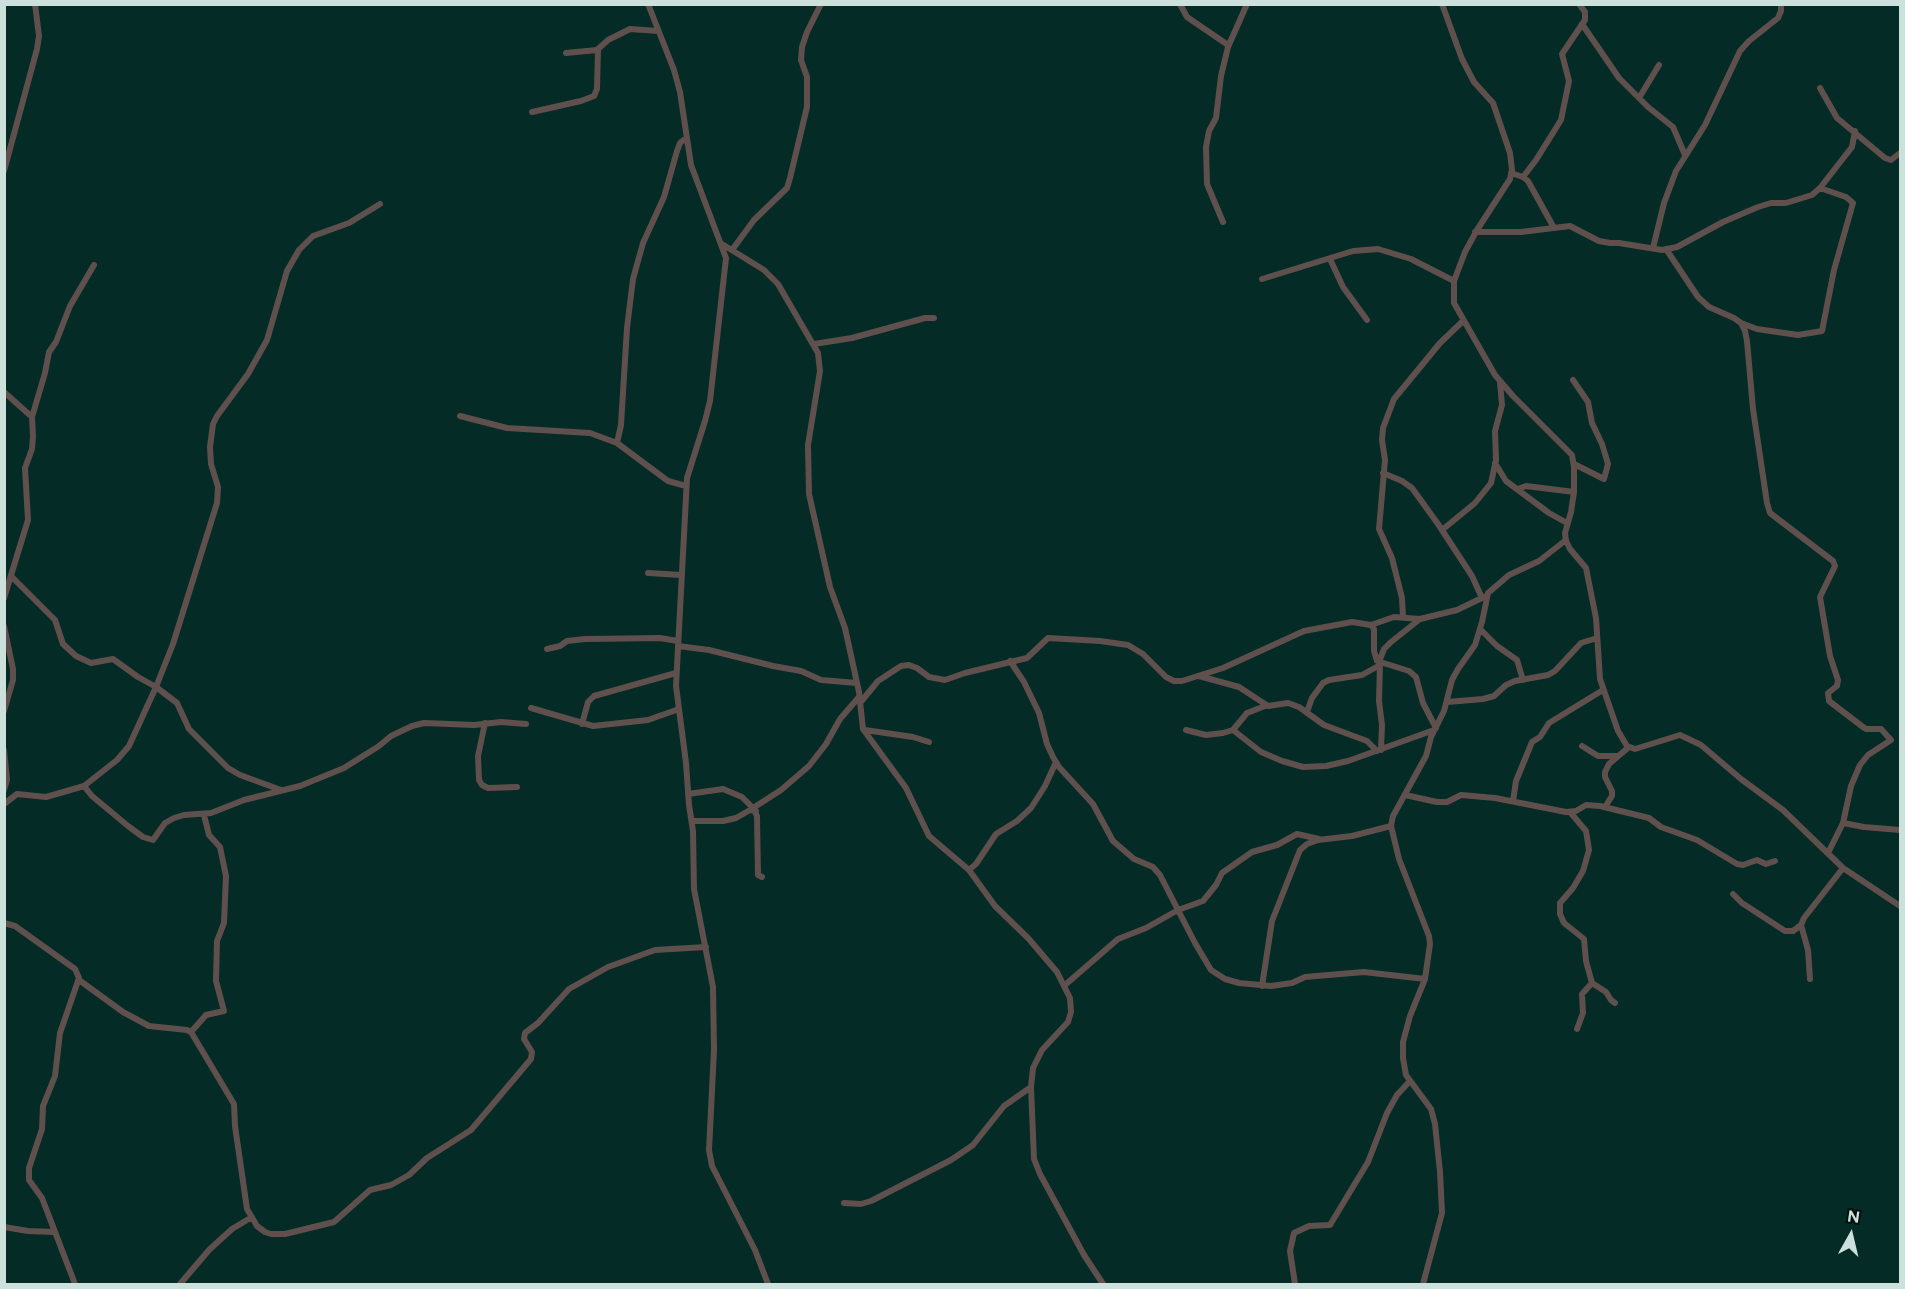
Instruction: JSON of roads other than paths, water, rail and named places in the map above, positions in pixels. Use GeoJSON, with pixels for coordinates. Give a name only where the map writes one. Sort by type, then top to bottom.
{"type":"FeatureCollection","features":[{"type":"Feature","properties":{"kind":"street"},"geometry":{"type":"LineString","coordinates":[[4,171],[37,49],[39,36],[35,4]]}},
{"type":"Feature","properties":{"kind":"street"},"geometry":{"type":"LineString","coordinates":[[648,4],[674,70],[680,92],[693,172],[712,224],[722,244],[726,265],[710,401],[688,470],[686,486],[676,673],[695,853],[694,889],[713,987],[714,1050],[708,1144],[712,1167],[755,1250],[768,1284]]}},
{"type":"Feature","properties":{"kind":"street"},"geometry":{"type":"LineString","coordinates":[[732,250],[754,220],[787,188],[807,107],[807,78],[801,60],[802,47],[821,4]]}},
{"type":"Feature","properties":{"kind":"street"},"geometry":{"type":"LineString","coordinates":[[1180,4],[1187,17],[1228,45]]}},
{"type":"Feature","properties":{"kind":"street"},"geometry":{"type":"LineString","coordinates":[[1223,222],[1207,184],[1206,147],[1209,131],[1216,118],[1221,76],[1228,45],[1247,4]]}},
{"type":"Feature","properties":{"kind":"street"},"geometry":{"type":"LineString","coordinates":[[1442,4],[1455,43],[1474,82],[1493,103],[1510,153],[1511,173],[1510,179],[1465,252],[1454,281],[1454,303],[1500,381],[1569,451],[1574,464],[1574,492],[1567,523],[1566,540],[1569,549],[1586,568],[1596,618],[1600,680],[1618,731],[1629,747],[1635,749],[1674,735],[1680,735],[1701,745],[1783,810],[1843,868],[1900,906]]}},
{"type":"Feature","properties":{"kind":"street"},"geometry":{"type":"LineString","coordinates":[[1523,177],[1561,120],[1569,81],[1562,54],[1582,24],[1585,12],[1579,4]]}},
{"type":"Feature","properties":{"kind":"street"},"geometry":{"type":"LineString","coordinates":[[1653,248],[1664,203],[1676,171],[1706,125],[1740,51],[1749,41],[1773,24],[1781,11],[1781,4]]}},
{"type":"Feature","properties":{"kind":"street"},"geometry":{"type":"LineString","coordinates":[[1582,24],[1618,78],[1673,127],[1685,155]]}},
{"type":"Feature","properties":{"kind":"street"},"geometry":{"type":"LineString","coordinates":[[566,54],[598,50],[608,40],[630,28],[658,31]]}},
{"type":"Feature","properties":{"kind":"street"},"geometry":{"type":"LineString","coordinates":[[532,112],[594,96],[598,80],[598,50]]}},
{"type":"Feature","properties":{"kind":"street"},"geometry":{"type":"LineString","coordinates":[[1639,98],[1659,65]]}},
{"type":"Feature","properties":{"kind":"street"},"geometry":{"type":"LineString","coordinates":[[1820,88],[1837,118],[1856,131],[1888,160],[1900,153]]}},
{"type":"Feature","properties":{"kind":"street"},"geometry":{"type":"LineString","coordinates":[[1476,232],[1521,232],[1553,226],[1570,226],[1599,240],[1653,248],[1677,247],[1723,222],[1758,207],[1803,200],[1820,188],[1852,147],[1856,131]]}},
{"type":"Feature","properties":{"kind":"street"},"geometry":{"type":"LineString","coordinates":[[617,443],[621,425],[627,328],[633,279],[643,243],[664,197],[680,143],[686,138]]}},
{"type":"Feature","properties":{"kind":"street"},"geometry":{"type":"LineString","coordinates":[[1511,173],[1523,177],[1532,187],[1553,226]]}},
{"type":"Feature","properties":{"kind":"street"},"geometry":{"type":"LineString","coordinates":[[1666,249],[1698,297],[1709,307],[1757,329],[1798,335],[1822,331],[1838,252],[1853,203],[1846,197],[1820,188]]}},
{"type":"Feature","properties":{"kind":"street"},"geometry":{"type":"LineString","coordinates":[[4,804],[17,795],[46,797],[84,786],[123,753],[134,736],[156,687],[178,628],[188,590],[218,503],[218,487],[210,456],[213,424],[224,405],[248,374],[267,340],[287,271],[299,250],[313,236],[349,223],[380,204]]}},
{"type":"Feature","properties":{"kind":"street"},"geometry":{"type":"LineString","coordinates":[[722,244],[764,270],[778,284],[818,353],[820,371],[808,445],[809,494],[827,576],[845,628],[864,730],[906,788],[929,836],[969,870],[995,906],[1028,938],[1057,972],[1070,998],[1070,1017],[1065,1027],[1037,1058],[1031,1087],[1034,1154],[1036,1165],[1084,1255],[1103,1284]]}},
{"type":"Feature","properties":{"kind":"street"},"geometry":{"type":"LineString","coordinates":[[1262,279],[1353,251],[1378,249],[1411,259],[1454,281]]}},
{"type":"Feature","properties":{"kind":"street"},"geometry":{"type":"LineString","coordinates":[[1330,259],[1343,287],[1367,320]]}},
{"type":"Feature","properties":{"kind":"street"},"geometry":{"type":"LineString","coordinates":[[4,598],[28,520],[24,477],[26,463],[32,449],[32,417],[49,352],[56,342],[70,306],[94,265]]}},
{"type":"Feature","properties":{"kind":"street"},"geometry":{"type":"LineString","coordinates":[[814,344],[852,338],[925,318],[934,318]]}},
{"type":"Feature","properties":{"kind":"street"},"geometry":{"type":"LineString","coordinates":[[1403,617],[1392,558],[1379,529],[1385,460],[1383,428],[1394,399],[1440,342],[1463,321]]}},
{"type":"Feature","properties":{"kind":"street"},"geometry":{"type":"LineString","coordinates":[[1741,323],[1747,341],[1753,409],[1770,513],[1819,549],[1833,561],[1835,566],[1820,597],[1830,656],[1838,680],[1837,686],[1828,693],[1829,701],[1866,729],[1881,729],[1891,740],[1868,755],[1860,765],[1851,786],[1843,823],[1828,853]]}},
{"type":"Feature","properties":{"kind":"street"},"geometry":{"type":"LineString","coordinates":[[1573,380],[1588,402],[1592,423],[1608,464],[1604,479],[1574,464]]}},
{"type":"Feature","properties":{"kind":"street"},"geometry":{"type":"LineString","coordinates":[[1442,530],[1475,503],[1491,483],[1495,464],[1495,431],[1502,405],[1500,381]]}},
{"type":"Feature","properties":{"kind":"street"},"geometry":{"type":"LineString","coordinates":[[4,392],[32,417]]}},
{"type":"Feature","properties":{"kind":"street"},"geometry":{"type":"LineString","coordinates":[[460,416],[507,428],[591,433],[617,443],[668,481],[686,486]]}},
{"type":"Feature","properties":{"kind":"street"},"geometry":{"type":"LineString","coordinates":[[1495,464],[1506,481],[1549,513],[1567,523]]}},
{"type":"Feature","properties":{"kind":"street"},"geometry":{"type":"LineString","coordinates":[[1383,473],[1412,488],[1484,596],[1480,629],[1475,645],[1452,680],[1447,702],[1419,771],[1393,816],[1391,826],[1399,859],[1429,936],[1429,956],[1425,979],[1410,1016],[1403,1042],[1403,1058],[1409,1082],[1426,1100],[1431,1109],[1435,1124],[1440,1172],[1442,1213],[1423,1284]]}},
{"type":"Feature","properties":{"kind":"street"},"geometry":{"type":"LineString","coordinates":[[1518,489],[1526,486],[1574,492]]}},
{"type":"Feature","properties":{"kind":"street"},"geometry":{"type":"LineString","coordinates":[[1379,751],[1382,725],[1379,701],[1380,663],[1384,650],[1391,642],[1420,620],[1457,610],[1484,596],[1509,575],[1539,561],[1566,540]]}},
{"type":"Feature","properties":{"kind":"street"},"geometry":{"type":"LineString","coordinates":[[648,573],[681,575]]}},
{"type":"Feature","properties":{"kind":"street"},"geometry":{"type":"LineString","coordinates":[[11,576],[56,620],[63,644],[76,656],[91,663],[113,659],[177,703],[189,729],[228,768],[240,775],[282,790]]}},
{"type":"Feature","properties":{"kind":"street"},"geometry":{"type":"LineString","coordinates":[[692,821],[723,821],[735,818],[754,809],[781,790],[809,766],[826,744],[840,719],[878,681],[901,666],[909,665],[929,677],[945,680],[1027,658],[1048,638],[1128,645],[1137,650],[1166,677],[1174,681],[1182,681],[1223,668],[1304,631],[1352,621],[1371,625],[1388,618],[1403,617],[1420,620]]}},
{"type":"Feature","properties":{"kind":"street"},"geometry":{"type":"LineString","coordinates":[[1371,625],[1374,630],[1374,651],[1380,663]]}},
{"type":"Feature","properties":{"kind":"street"},"geometry":{"type":"LineString","coordinates":[[4,626],[13,669],[13,680],[4,711]]}},
{"type":"Feature","properties":{"kind":"street"},"geometry":{"type":"LineString","coordinates":[[1480,629],[1497,646],[1517,660],[1522,680]]}},
{"type":"Feature","properties":{"kind":"street"},"geometry":{"type":"LineString","coordinates":[[547,649],[560,646],[567,641],[585,639],[660,638],[801,671],[821,680],[857,683]]}},
{"type":"Feature","properties":{"kind":"street"},"geometry":{"type":"LineString","coordinates":[[1447,702],[1483,699],[1494,696],[1515,681],[1548,675],[1555,671],[1581,643],[1597,638]]}},
{"type":"Feature","properties":{"kind":"street"},"geometry":{"type":"LineString","coordinates":[[1010,661],[1024,682],[1039,713],[1047,744],[1056,762],[1093,804],[1113,841],[1134,859],[1153,867],[1160,875],[1211,970],[1232,981],[1262,986],[1278,986],[1305,977],[1364,972],[1425,979]]}},
{"type":"Feature","properties":{"kind":"street"},"geometry":{"type":"LineString","coordinates":[[1307,712],[1312,698],[1323,683],[1362,675],[1380,663],[1409,670],[1416,677],[1423,702],[1435,729]]}},
{"type":"Feature","properties":{"kind":"street"},"geometry":{"type":"LineString","coordinates":[[582,723],[588,702],[594,696],[676,673]]}},
{"type":"Feature","properties":{"kind":"street"},"geometry":{"type":"LineString","coordinates":[[1199,676],[1239,687],[1272,707],[1288,703],[1307,712],[1324,725],[1367,741],[1379,751]]}},
{"type":"Feature","properties":{"kind":"street"},"geometry":{"type":"LineString","coordinates":[[1513,801],[1515,781],[1532,742],[1540,736],[1549,723],[1603,690]]}},
{"type":"Feature","properties":{"kind":"street"},"geometry":{"type":"LineString","coordinates":[[1186,730],[1206,735],[1233,730],[1247,713],[1266,705]]}},
{"type":"Feature","properties":{"kind":"street"},"geometry":{"type":"LineString","coordinates":[[531,708],[593,726],[648,720],[679,710]]}},
{"type":"Feature","properties":{"kind":"street"},"geometry":{"type":"LineString","coordinates":[[84,786],[92,796],[153,840],[165,823],[174,818],[184,815],[204,815],[244,800],[300,786],[344,768],[373,751],[391,736],[412,726],[424,723],[526,724]]}},
{"type":"Feature","properties":{"kind":"street"},"geometry":{"type":"LineString","coordinates":[[485,723],[477,764],[479,780],[488,788],[517,787]]}},
{"type":"Feature","properties":{"kind":"street"},"geometry":{"type":"LineString","coordinates":[[1233,730],[1261,752],[1304,767],[1326,766],[1379,751],[1435,729]]}},
{"type":"Feature","properties":{"kind":"street"},"geometry":{"type":"LineString","coordinates":[[864,730],[912,737],[929,742]]}},
{"type":"Feature","properties":{"kind":"street"},"geometry":{"type":"LineString","coordinates":[[1582,746],[1598,756],[1617,756]]}},
{"type":"Feature","properties":{"kind":"street"},"geometry":{"type":"LineString","coordinates":[[1605,807],[1612,796],[1605,772],[1609,764],[1629,747]]}},
{"type":"Feature","properties":{"kind":"street"},"geometry":{"type":"LineString","coordinates":[[4,750],[7,780],[4,790]]}},
{"type":"Feature","properties":{"kind":"street"},"geometry":{"type":"LineString","coordinates":[[969,870],[976,864],[996,834],[1017,821],[1031,808],[1056,762]]}},
{"type":"Feature","properties":{"kind":"street"},"geometry":{"type":"LineString","coordinates":[[688,794],[723,789],[742,797],[754,809],[758,875],[762,877]]}},
{"type":"Feature","properties":{"kind":"street"},"geometry":{"type":"LineString","coordinates":[[1405,795],[1437,802],[1447,802],[1461,795],[1513,801],[1570,812],[1586,805],[1605,807],[1649,818],[1661,827],[1697,840],[1737,864],[1757,860],[1766,864],[1775,861]]}},
{"type":"Feature","properties":{"kind":"street"},"geometry":{"type":"LineString","coordinates":[[1570,812],[1586,831],[1588,850],[1583,871],[1573,888],[1560,903],[1560,914],[1564,923],[1584,939],[1586,961],[1592,983],[1606,992],[1615,1003]]}},
{"type":"Feature","properties":{"kind":"street"},"geometry":{"type":"LineString","coordinates":[[191,1032],[206,1015],[224,1011],[216,981],[217,941],[224,923],[226,876],[220,847],[209,835],[204,815]]}},
{"type":"Feature","properties":{"kind":"street"},"geometry":{"type":"LineString","coordinates":[[1843,823],[1900,830]]}},
{"type":"Feature","properties":{"kind":"street"},"geometry":{"type":"LineString","coordinates":[[1262,986],[1265,955],[1275,911],[1300,850],[1319,839],[1352,836],[1391,826]]}},
{"type":"Feature","properties":{"kind":"street"},"geometry":{"type":"LineString","coordinates":[[1065,985],[1118,939],[1146,928],[1178,910],[1203,901],[1222,873],[1252,852],[1276,845],[1297,834],[1319,839]]}},
{"type":"Feature","properties":{"kind":"street"},"geometry":{"type":"LineString","coordinates":[[1733,894],[1742,903],[1785,931],[1793,931],[1801,925],[1843,868]]}},
{"type":"Feature","properties":{"kind":"street"},"geometry":{"type":"LineString","coordinates":[[4,923],[15,926],[75,969],[79,980],[123,1012],[150,1026],[191,1032],[234,1104],[248,1209],[257,1226],[271,1234],[285,1234],[334,1222],[370,1190],[390,1185],[409,1175],[427,1158],[471,1130],[531,1059],[532,1052],[524,1039],[525,1033],[538,1023],[569,989],[608,968],[656,950],[706,947]]}},
{"type":"Feature","properties":{"kind":"street"},"geometry":{"type":"LineString","coordinates":[[1801,925],[1808,950],[1810,979]]}},
{"type":"Feature","properties":{"kind":"street"},"geometry":{"type":"LineString","coordinates":[[75,1284],[42,1198],[30,1180],[29,1168],[42,1129],[43,1106],[55,1076],[60,1032],[79,980]]}},
{"type":"Feature","properties":{"kind":"street"},"geometry":{"type":"LineString","coordinates":[[1577,1029],[1583,1013],[1582,994],[1592,983]]}},
{"type":"Feature","properties":{"kind":"street"},"geometry":{"type":"LineString","coordinates":[[1295,1284],[1290,1251],[1294,1233],[1309,1226],[1330,1225],[1368,1161],[1387,1113],[1397,1095],[1409,1082]]}},
{"type":"Feature","properties":{"kind":"street"},"geometry":{"type":"LineString","coordinates":[[844,1203],[861,1204],[871,1201],[951,1160],[974,1145],[1004,1106],[1031,1087]]}},
{"type":"Feature","properties":{"kind":"street"},"geometry":{"type":"LineString","coordinates":[[180,1284],[209,1250],[232,1229],[252,1217]]}},
{"type":"Feature","properties":{"kind":"street"},"geometry":{"type":"LineString","coordinates":[[4,1227],[54,1232]]}}]}
